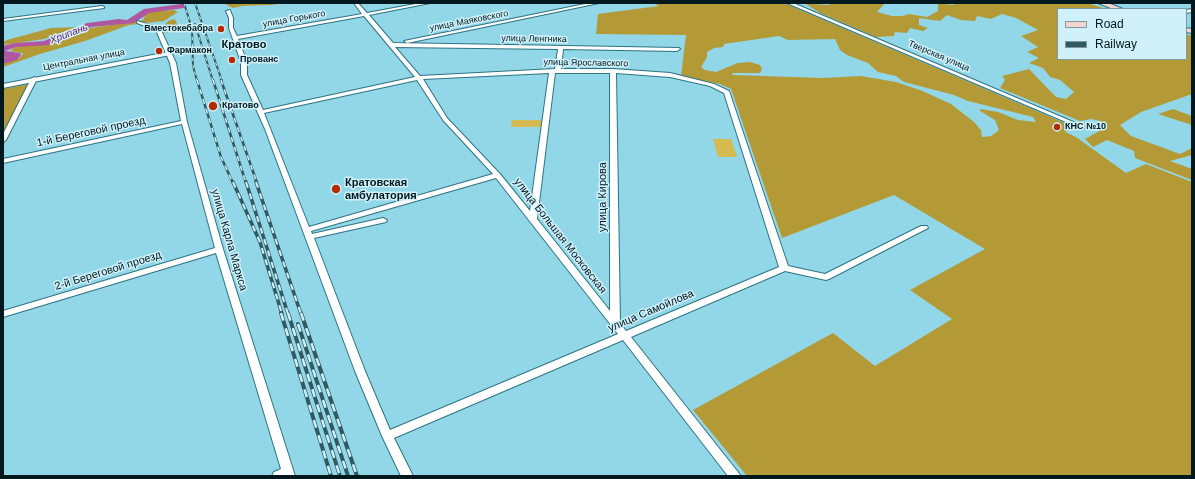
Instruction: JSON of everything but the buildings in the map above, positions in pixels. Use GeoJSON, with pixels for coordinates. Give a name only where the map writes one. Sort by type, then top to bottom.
{"type":"FeatureCollection","features":[{"type":"Feature","properties":{"kind":"main road"},"geometry":{"type":"LineString","coordinates":[[1101,3],[1117,8]]}},
{"type":"Feature","properties":{"kind":"street","name":"улица Большая Московская"},"geometry":{"type":"LineString","coordinates":[[356,3],[419,78],[446,119],[498,175],[735,476]]}},
{"type":"Feature","properties":{"kind":"street","name":"улица Горького"},"geometry":{"type":"LineString","coordinates":[[235,38],[428,3]]}},
{"type":"Feature","properties":{"kind":"street","name":"улица Маяковского"},"geometry":{"type":"LineString","coordinates":[[391,45],[597,3]]}},
{"type":"Feature","properties":{"kind":"street","name":"Тверская улица"},"geometry":{"type":"LineString","coordinates":[[789,3],[1082,127]]}},
{"type":"Feature","properties":{"kind":"street"},"geometry":{"type":"LineString","coordinates":[[3,20],[102,7]]}},
{"type":"Feature","properties":{"kind":"street"},"geometry":{"type":"LineString","coordinates":[[228,11],[235,38],[244,62],[244,75],[261,112],[360,371],[387,436],[407,476]]}},
{"type":"Feature","properties":{"kind":"street","name":"улица Карла Маркса"},"geometry":{"type":"LineString","coordinates":[[139,22],[158,29],[173,63],[184,122],[284,475]]}},
{"type":"Feature","properties":{"kind":"street","name":"улица Ленгника"},"geometry":{"type":"LineString","coordinates":[[391,45],[677,49]]}},
{"type":"Feature","properties":{"kind":"street"},"geometry":{"type":"LineString","coordinates":[[534,221],[555,71],[561,47]]}},
{"type":"Feature","properties":{"kind":"street","name":"Центральная улица"},"geometry":{"type":"LineString","coordinates":[[3,86],[168,54]]}},
{"type":"Feature","properties":{"kind":"street","name":"улица Ярославского"},"geometry":{"type":"LineString","coordinates":[[261,112],[419,78],[555,71],[612,71],[670,75],[712,85],[727,92],[784,268]]}},
{"type":"Feature","properties":{"kind":"street","name":"улица Кирова"},"geometry":{"type":"LineString","coordinates":[[612,71],[615,324]]}},
{"type":"Feature","properties":{"kind":"street"},"geometry":{"type":"LineString","coordinates":[[3,140],[34,79]]}},
{"type":"Feature","properties":{"kind":"street","name":"1-й Береговой проезд"},"geometry":{"type":"LineString","coordinates":[[3,161],[184,122]]}},
{"type":"Feature","properties":{"kind":"street"},"geometry":{"type":"LineString","coordinates":[[307,234],[498,175]]}},
{"type":"Feature","properties":{"kind":"street"},"geometry":{"type":"LineString","coordinates":[[307,234],[383,220]]}},
{"type":"Feature","properties":{"kind":"street"},"geometry":{"type":"LineString","coordinates":[[784,268],[826,277],[924,228]]}},
{"type":"Feature","properties":{"kind":"street","name":"2-й Береговой проезд"},"geometry":{"type":"LineString","coordinates":[[3,314],[219,249]]}},
{"type":"Feature","properties":{"kind":"street","name":"улица Самойлова"},"geometry":{"type":"LineString","coordinates":[[387,436],[784,268]]}},
{"type":"Feature","properties":{"kind":"shaded area"},"geometry":{"type":"Polygon","coordinates":[[[223,3],[286,3],[233,8],[223,3]]]}},
{"type":"Feature","properties":{"kind":"shaded area"},"geometry":{"type":"Polygon","coordinates":[[[653,3],[784,3],[1074,127],[1065,132],[1076,137],[1126,173],[1146,164],[1192,182],[1192,476],[747,476],[693,410],[833,333],[875,366],[952,319],[910,290],[985,249],[894,195],[782,238],[731,89],[720,84],[681,76],[686,35],[596,34],[598,14],[659,6],[653,3]],[[779,36],[724,44],[723,47],[714,48],[707,52],[707,57],[701,67],[705,70],[716,72],[738,63],[750,62],[760,65],[762,69],[760,73],[732,73],[733,75],[823,78],[861,76],[896,82],[920,90],[951,104],[974,122],[981,130],[982,137],[991,136],[999,130],[995,120],[980,111],[980,109],[998,112],[1018,120],[1036,122],[1033,117],[968,101],[954,95],[904,82],[896,76],[878,72],[868,63],[847,55],[840,50],[835,39],[788,40],[779,36]]]}},
{"type":"Feature","properties":{"kind":"shaded area"},"geometry":{"type":"Polygon","coordinates":[[[800,3],[829,5],[831,3],[885,3],[877,12],[892,16],[909,14],[927,17],[938,11],[938,3],[953,5],[957,3],[1087,3],[1104,8],[1057,8],[1057,60],[1187,60],[1187,34],[1192,36],[1192,94],[1141,112],[1120,125],[1131,136],[1180,154],[1192,148],[1192,155],[1170,161],[1192,169],[1192,180],[1135,158],[1134,151],[1107,140],[1093,147],[1085,139],[1106,127],[1101,121],[1091,119],[1080,121],[1000,88],[1005,80],[1002,76],[1029,69],[1056,97],[1066,99],[1074,92],[1060,80],[1050,77],[1043,68],[1029,63],[1039,58],[1027,52],[1038,47],[1021,36],[1038,30],[1016,18],[1002,14],[991,19],[977,16],[975,21],[961,20],[947,15],[940,21],[919,18],[919,25],[928,28],[923,31],[910,28],[907,33],[895,32],[894,36],[876,37],[820,13],[806,4],[800,3]]]}},
{"type":"Feature","properties":{"kind":"shaded area"},"geometry":{"type":"Polygon","coordinates":[[[174,10],[178,12],[164,21],[129,25],[85,41],[40,54],[3,67],[3,63],[17,60],[23,54],[10,51],[16,46],[45,44],[90,28],[143,20],[148,12],[174,10]]]}},
{"type":"Feature","properties":{"kind":"shaded area"},"geometry":{"type":"Polygon","coordinates":[[[174,19],[179,31],[163,33],[163,27],[168,21],[174,19]]]}},
{"type":"Feature","properties":{"kind":"shaded area"},"geometry":{"type":"Polygon","coordinates":[[[78,27],[44,39],[3,45],[3,42],[7,40],[51,28],[78,27]]]}},
{"type":"Feature","properties":{"kind":"shaded area"},"geometry":{"type":"Polygon","coordinates":[[[35,83],[5,142],[3,149],[3,89],[35,83]]]}},
{"type":"Feature","properties":{"kind":"shaded area"},"geometry":{"type":"Polygon","coordinates":[[[1173,109],[1192,116],[1192,125],[1158,114],[1173,109]]]}},
{"type":"Feature","properties":{"kind":"shaded area"},"geometry":{"type":"Polygon","coordinates":[[[512,120],[542,120],[541,127],[511,127],[512,120]]]}},
{"type":"Feature","properties":{"kind":"shaded area"},"geometry":{"type":"Polygon","coordinates":[[[713,139],[731,139],[737,157],[718,157],[713,139]]]}},
{"type":"Feature","properties":{"kind":"waterway","name":"Хрипань"},"geometry":{"type":"LineString","coordinates":[[3,49],[15,45],[46,43],[90,25],[119,21],[127,22],[147,11],[181,6]]}},
{"type":"Feature","properties":{"kind":"waterway","name":"Хрипань"},"geometry":{"type":"LineString","coordinates":[[3,53],[5,55],[17,55],[14,58],[3,61]]}},
{"type":"Feature","properties":{"kind":"railway"},"geometry":{"type":"LineString","coordinates":[[184,3],[192,29],[193,66],[197,81]]}},
{"type":"Feature","properties":{"kind":"railway"},"geometry":{"type":"LineString","coordinates":[[195,3],[222,81]]}},
{"type":"Feature","properties":{"kind":"railway"},"geometry":{"type":"LineString","coordinates":[[195,24],[213,81]]}},
{"type":"Feature","properties":{"kind":"railway"},"geometry":{"type":"LineString","coordinates":[[197,80],[221,157],[233,183]]}},
{"type":"Feature","properties":{"kind":"railway"},"geometry":{"type":"LineString","coordinates":[[213,80],[246,183]]}},
{"type":"Feature","properties":{"kind":"railway"},"geometry":{"type":"LineString","coordinates":[[221,80],[257,183]]}},
{"type":"Feature","properties":{"kind":"railway"},"geometry":{"type":"LineString","coordinates":[[233,182],[260,242],[282,314]]}},
{"type":"Feature","properties":{"kind":"railway"},"geometry":{"type":"LineString","coordinates":[[246,182],[288,314]]}},
{"type":"Feature","properties":{"kind":"railway"},"geometry":{"type":"LineString","coordinates":[[256,182],[301,314]]}},
{"type":"Feature","properties":{"kind":"railway"},"geometry":{"type":"LineString","coordinates":[[281,313],[331,476]]}},
{"type":"Feature","properties":{"kind":"railway"},"geometry":{"type":"LineString","coordinates":[[288,313],[340,476]]}},
{"type":"Feature","properties":{"kind":"railway"},"geometry":{"type":"LineString","coordinates":[[301,313],[357,476]]}},
{"type":"Feature","properties":{"kind":"railway"},"geometry":{"type":"LineString","coordinates":[[298,324],[348,476]]}},
{"type":"Feature","properties":{"kind":"place","name":"Вместокебабра"},"geometry":{"type":"Point","coordinates":[221,29]}},
{"type":"Feature","properties":{"kind":"place","name":"Фармакон"},"geometry":{"type":"Point","coordinates":[159,51]}},
{"type":"Feature","properties":{"kind":"place","name":"Прованс"},"geometry":{"type":"Point","coordinates":[232,60]}},
{"type":"Feature","properties":{"kind":"place","name":"Кратово"},"geometry":{"type":"Point","coordinates":[213,106]}},
{"type":"Feature","properties":{"kind":"place","name":"КНС №10"},"geometry":{"type":"Point","coordinates":[1057,127]}},
{"type":"Feature","properties":{"kind":"place","name":"Кратовская амбулатория"},"geometry":{"type":"Point","coordinates":[336,189]}},
{"type":"Feature","properties":{"kind":"district","name":"Кратово"},"geometry":{"type":"Point","coordinates":[244,45]}}]}
